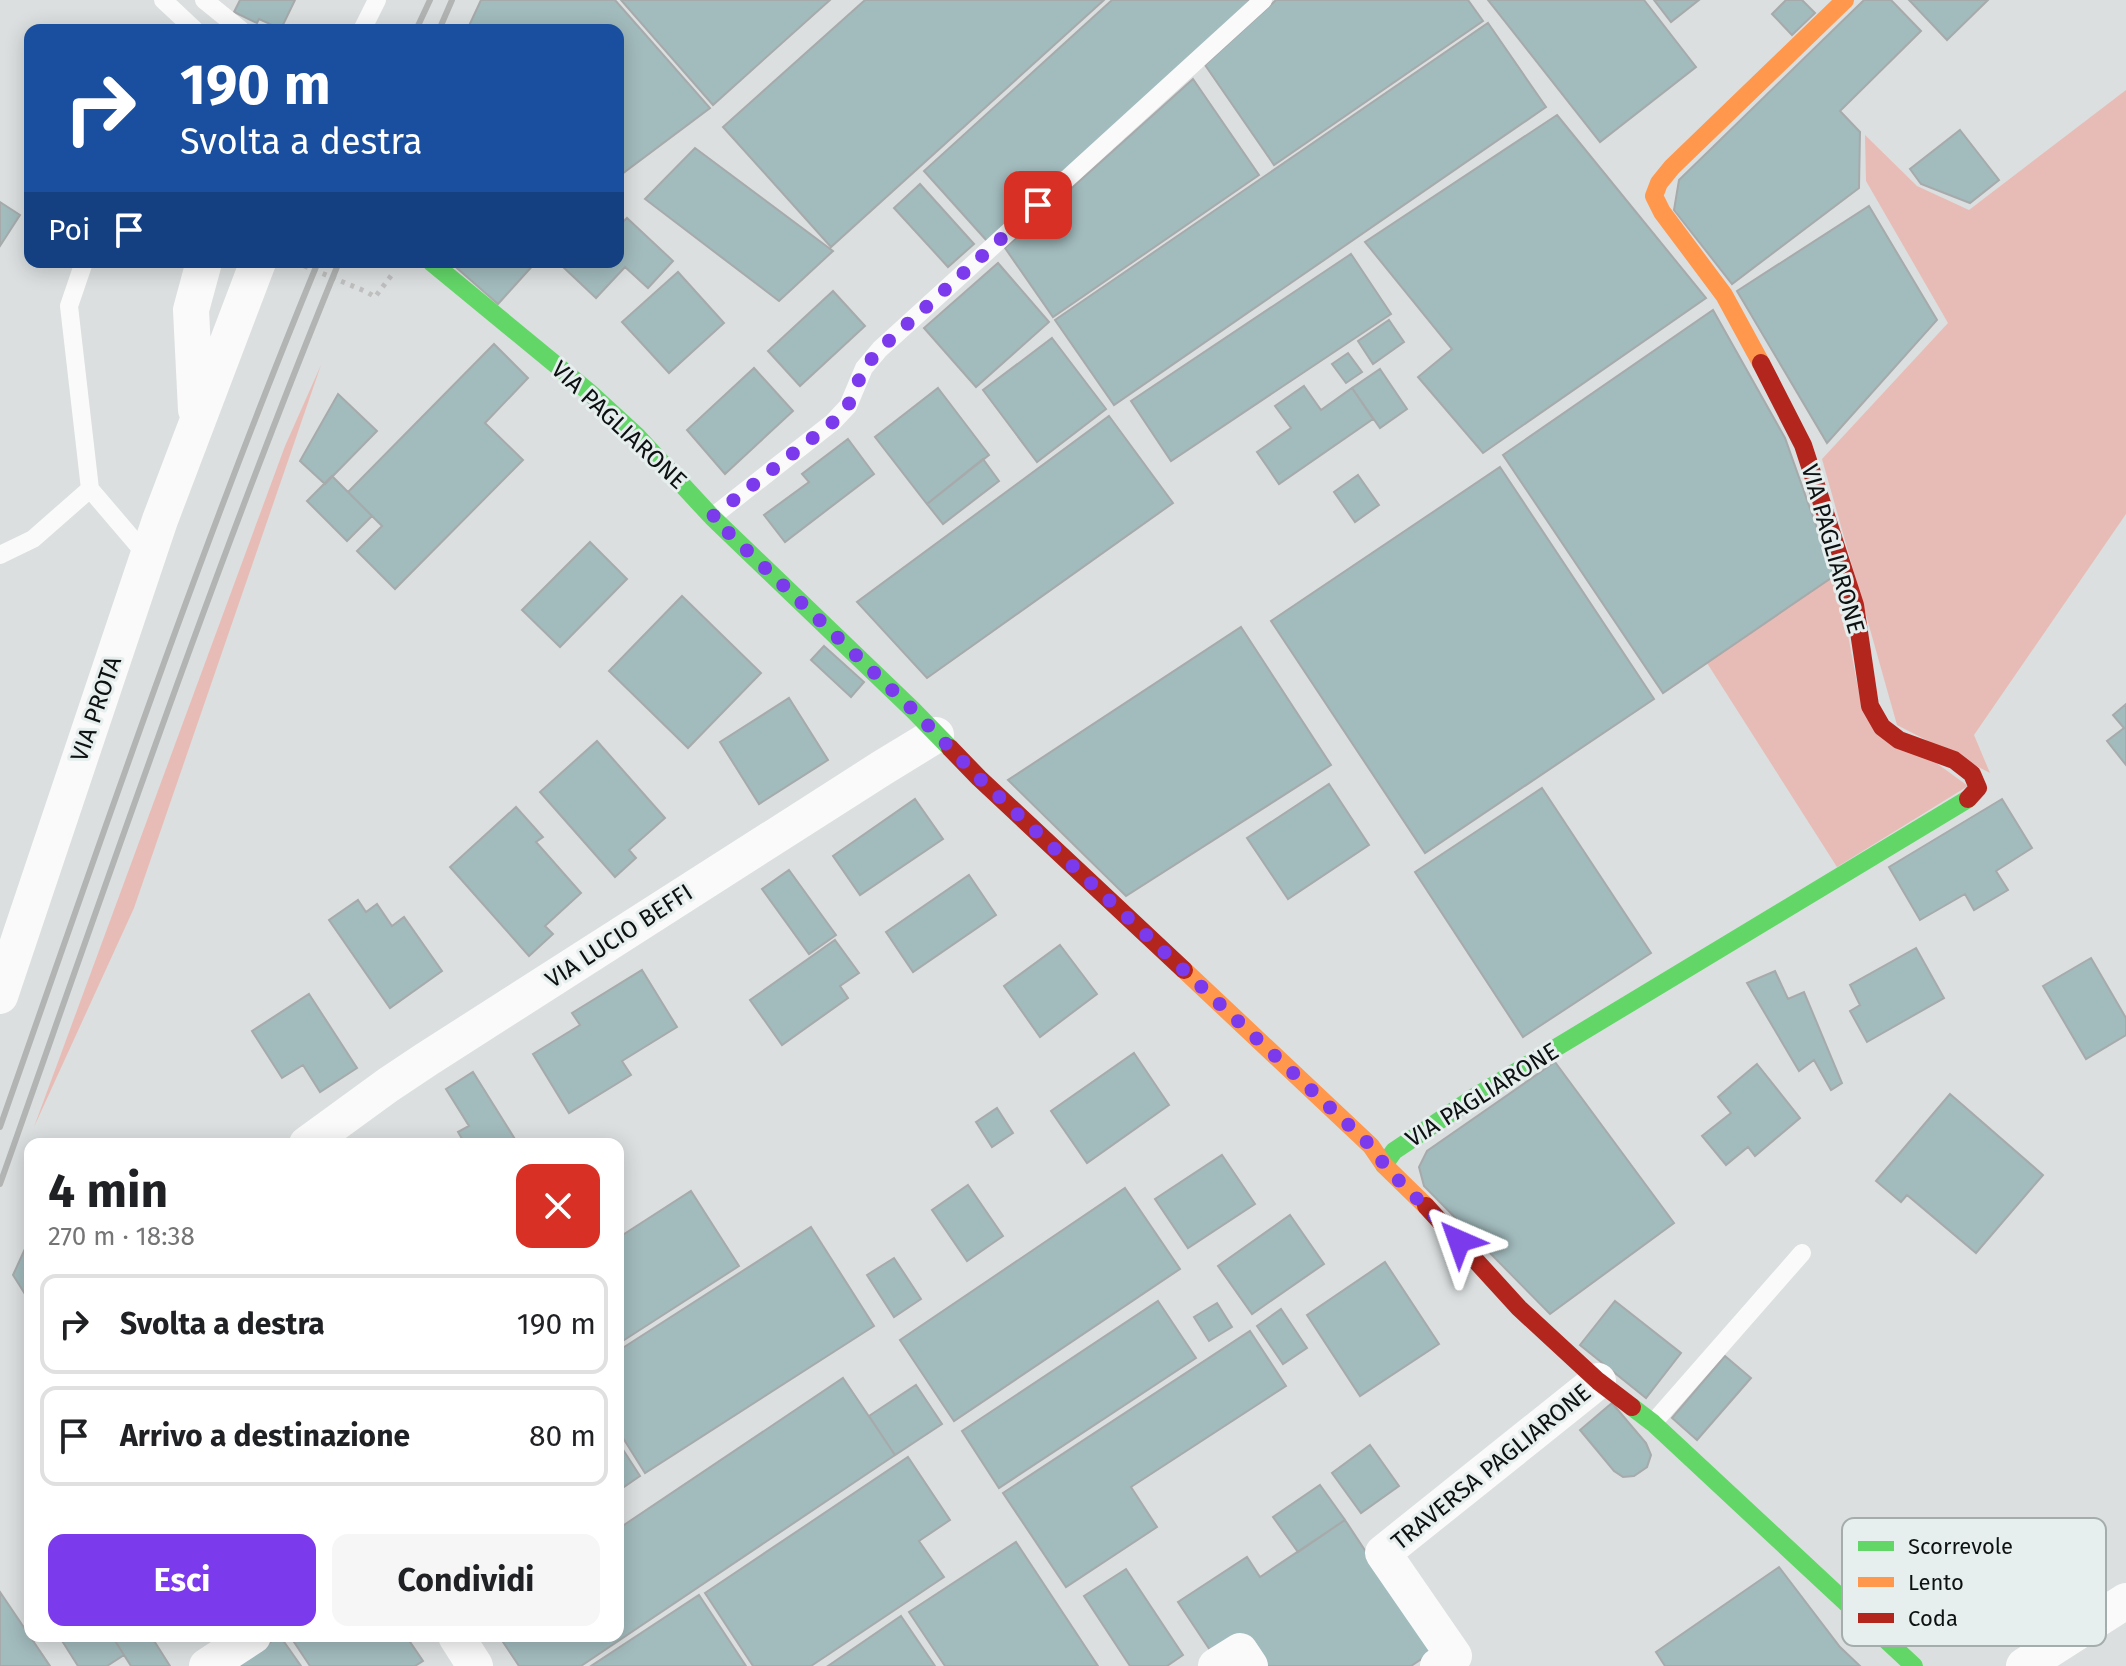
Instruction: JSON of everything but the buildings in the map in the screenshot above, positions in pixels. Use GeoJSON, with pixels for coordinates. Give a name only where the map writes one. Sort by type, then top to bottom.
{"type":"FeatureCollection","features":[{"type":"Feature","properties":{"kind":"street","name":"VIA PAGLIARONE"},"geometry":{"type":"LineString","coordinates":[[1384,1165],[1394,1151],[1476,1096],[1969,799],[1978,788],[1972,774],[1954,760],[1899,740],[1882,727],[1870,706],[1855,605],[1803,445],[1724,295],[1662,212],[1654,196],[1659,183],[1672,167],[1845,0]]}},
{"type":"Feature","properties":{"kind":"street","name":"VIA PROTA"},"geometry":{"type":"LineString","coordinates":[[197,424],[191,310],[202,268]]}},
{"type":"Feature","properties":{"kind":"street","name":"VIA PROTA"},"geometry":{"type":"LineString","coordinates":[[0,996],[148,557],[256,268]]}},
{"type":"Feature","properties":{"kind":"street","name":"VIA PAGLIARONE"},"geometry":{"type":"LineString","coordinates":[[438,268],[589,392],[638,437],[712,517],[936,735],[1371,1146],[1384,1165],[1439,1218],[1519,1308],[1598,1381],[1653,1423],[1842,1599]]}},
{"type":"Feature","properties":{"kind":"street","name":"VIA LUCIO BEFFI"},"geometry":{"type":"LineString","coordinates":[[315,1138],[427,1059],[936,735]]}},
{"type":"Feature","properties":{"kind":"street","name":"TRAVERSA PAGLIARONE"},"geometry":{"type":"LineString","coordinates":[[1438,1666],[1454,1656],[1383,1553],[1598,1381]]}},
{"type":"Feature","properties":{"kind":"street"},"geometry":{"type":"LineString","coordinates":[[2106,1614],[2126,1601]]}},
{"type":"Feature","properties":{"kind":"street"},"geometry":{"type":"LineString","coordinates":[[207,1666],[244,1642]]}},
{"type":"Feature","properties":{"kind":"street"},"geometry":{"type":"LineString","coordinates":[[460,1642],[475,1666]]}},
{"type":"Feature","properties":{"kind":"street","name":"VIA PAGLIARONE"},"geometry":{"type":"LineString","coordinates":[[1893,1646],[1914,1666]]}},
{"type":"Feature","properties":{"kind":"street"},"geometry":{"type":"LineString","coordinates":[[2024,1666],[2055,1646]]}},
{"type":"Feature","properties":{"kind":"street"},"geometry":{"type":"LineString","coordinates":[[1216,1666],[1240,1651],[1250,1666]]}},
{"type":"Feature","properties":{"kind":"lane"},"geometry":{"type":"LineString","coordinates":[[163,0],[189,24]]}},
{"type":"Feature","properties":{"kind":"lane"},"geometry":{"type":"LineString","coordinates":[[204,0],[234,24]]}},
{"type":"Feature","properties":{"kind":"lane"},"geometry":{"type":"LineString","coordinates":[[365,24],[377,0]]}},
{"type":"Feature","properties":{"kind":"lane"},"geometry":{"type":"LineString","coordinates":[[712,517],[833,422],[848,406],[864,368],[880,349],[1263,0]]}},
{"type":"Feature","properties":{"kind":"lane"},"geometry":{"type":"LineString","coordinates":[[82,268],[69,306],[90,489],[148,557]]}},
{"type":"Feature","properties":{"kind":"lane"},"geometry":{"type":"LineString","coordinates":[[0,555],[33,539],[90,489]]}},
{"type":"Feature","properties":{"kind":"lane"},"geometry":{"type":"LineString","coordinates":[[1653,1423],[1802,1253]]}},
{"type":"Feature","properties":{"kind":"path"},"geometry":{"type":"LineString","coordinates":[[309,268],[375,297],[398,268]]}},
{"type":"Feature","properties":{"kind":"shaded area"},"geometry":{"type":"Polygon","coordinates":[[[2126,90],[2126,514],[1974,735],[1990,773],[1897,725],[1822,459],[1948,323],[1866,181],[1865,135],[1917,186],[1969,210],[2126,90]]]}},
{"type":"Feature","properties":{"kind":"shaded area"},"geometry":{"type":"Polygon","coordinates":[[[321,365],[134,908],[34,1127],[285,446],[321,365]]]}},
{"type":"Feature","properties":{"kind":"shaded area"},"geometry":{"type":"Polygon","coordinates":[[[1836,572],[1862,709],[1968,786],[1837,867],[1707,663],[1836,572]]]}},
{"type":"Feature","properties":{"kind":"railway"},"geometry":{"type":"LineString","coordinates":[[419,24],[430,0]]}},
{"type":"Feature","properties":{"kind":"railway"},"geometry":{"type":"LineString","coordinates":[[442,24],[452,0]]}},
{"type":"Feature","properties":{"kind":"railway"},"geometry":{"type":"LineString","coordinates":[[0,1127],[193,584],[316,268]]}},
{"type":"Feature","properties":{"kind":"railway"},"geometry":{"type":"LineString","coordinates":[[0,1184],[206,606],[337,268]]}},
{"type":"Feature","properties":{"kind":"traffic: fast"},"geometry":{"type":"LineString","coordinates":[[438,268],[589,392],[638,437],[712,517],[950,748]]}},
{"type":"Feature","properties":{"kind":"traffic: fast"},"geometry":{"type":"LineString","coordinates":[[1384,1165],[1394,1151],[1476,1096],[1968,799]]}},
{"type":"Feature","properties":{"kind":"traffic: fast"},"geometry":{"type":"LineString","coordinates":[[1632,1407],[1842,1599]]}},
{"type":"Feature","properties":{"kind":"traffic: fast"},"geometry":{"type":"LineString","coordinates":[[1893,1646],[1914,1666]]}},
{"type":"Feature","properties":{"kind":"traffic: slow"},"geometry":{"type":"LineString","coordinates":[[1761,363],[1724,295],[1662,212],[1654,196],[1659,183],[1672,167],[1845,0]]}},
{"type":"Feature","properties":{"kind":"traffic: slow"},"geometry":{"type":"LineString","coordinates":[[1184,970],[1371,1146],[1384,1165],[1426,1206]]}},
{"type":"Feature","properties":{"kind":"traffic: jam"},"geometry":{"type":"LineString","coordinates":[[1761,363],[1803,445],[1855,605],[1870,706],[1882,727],[1899,740],[1954,760],[1972,774],[1978,788],[1968,799]]}},
{"type":"Feature","properties":{"kind":"traffic: jam"},"geometry":{"type":"LineString","coordinates":[[950,748],[1184,970]]}},
{"type":"Feature","properties":{"kind":"traffic: jam"},"geometry":{"type":"LineString","coordinates":[[1426,1206],[1519,1308],[1598,1381],[1632,1407]]}},
{"type":"Feature","properties":{"kind":"route"},"geometry":{"type":"LineString","coordinates":[[1038,205],[880,349],[864,368],[848,406],[833,422],[712,517],[913,710],[979,778],[1371,1146],[1384,1165],[1459,1241]]}}]}
